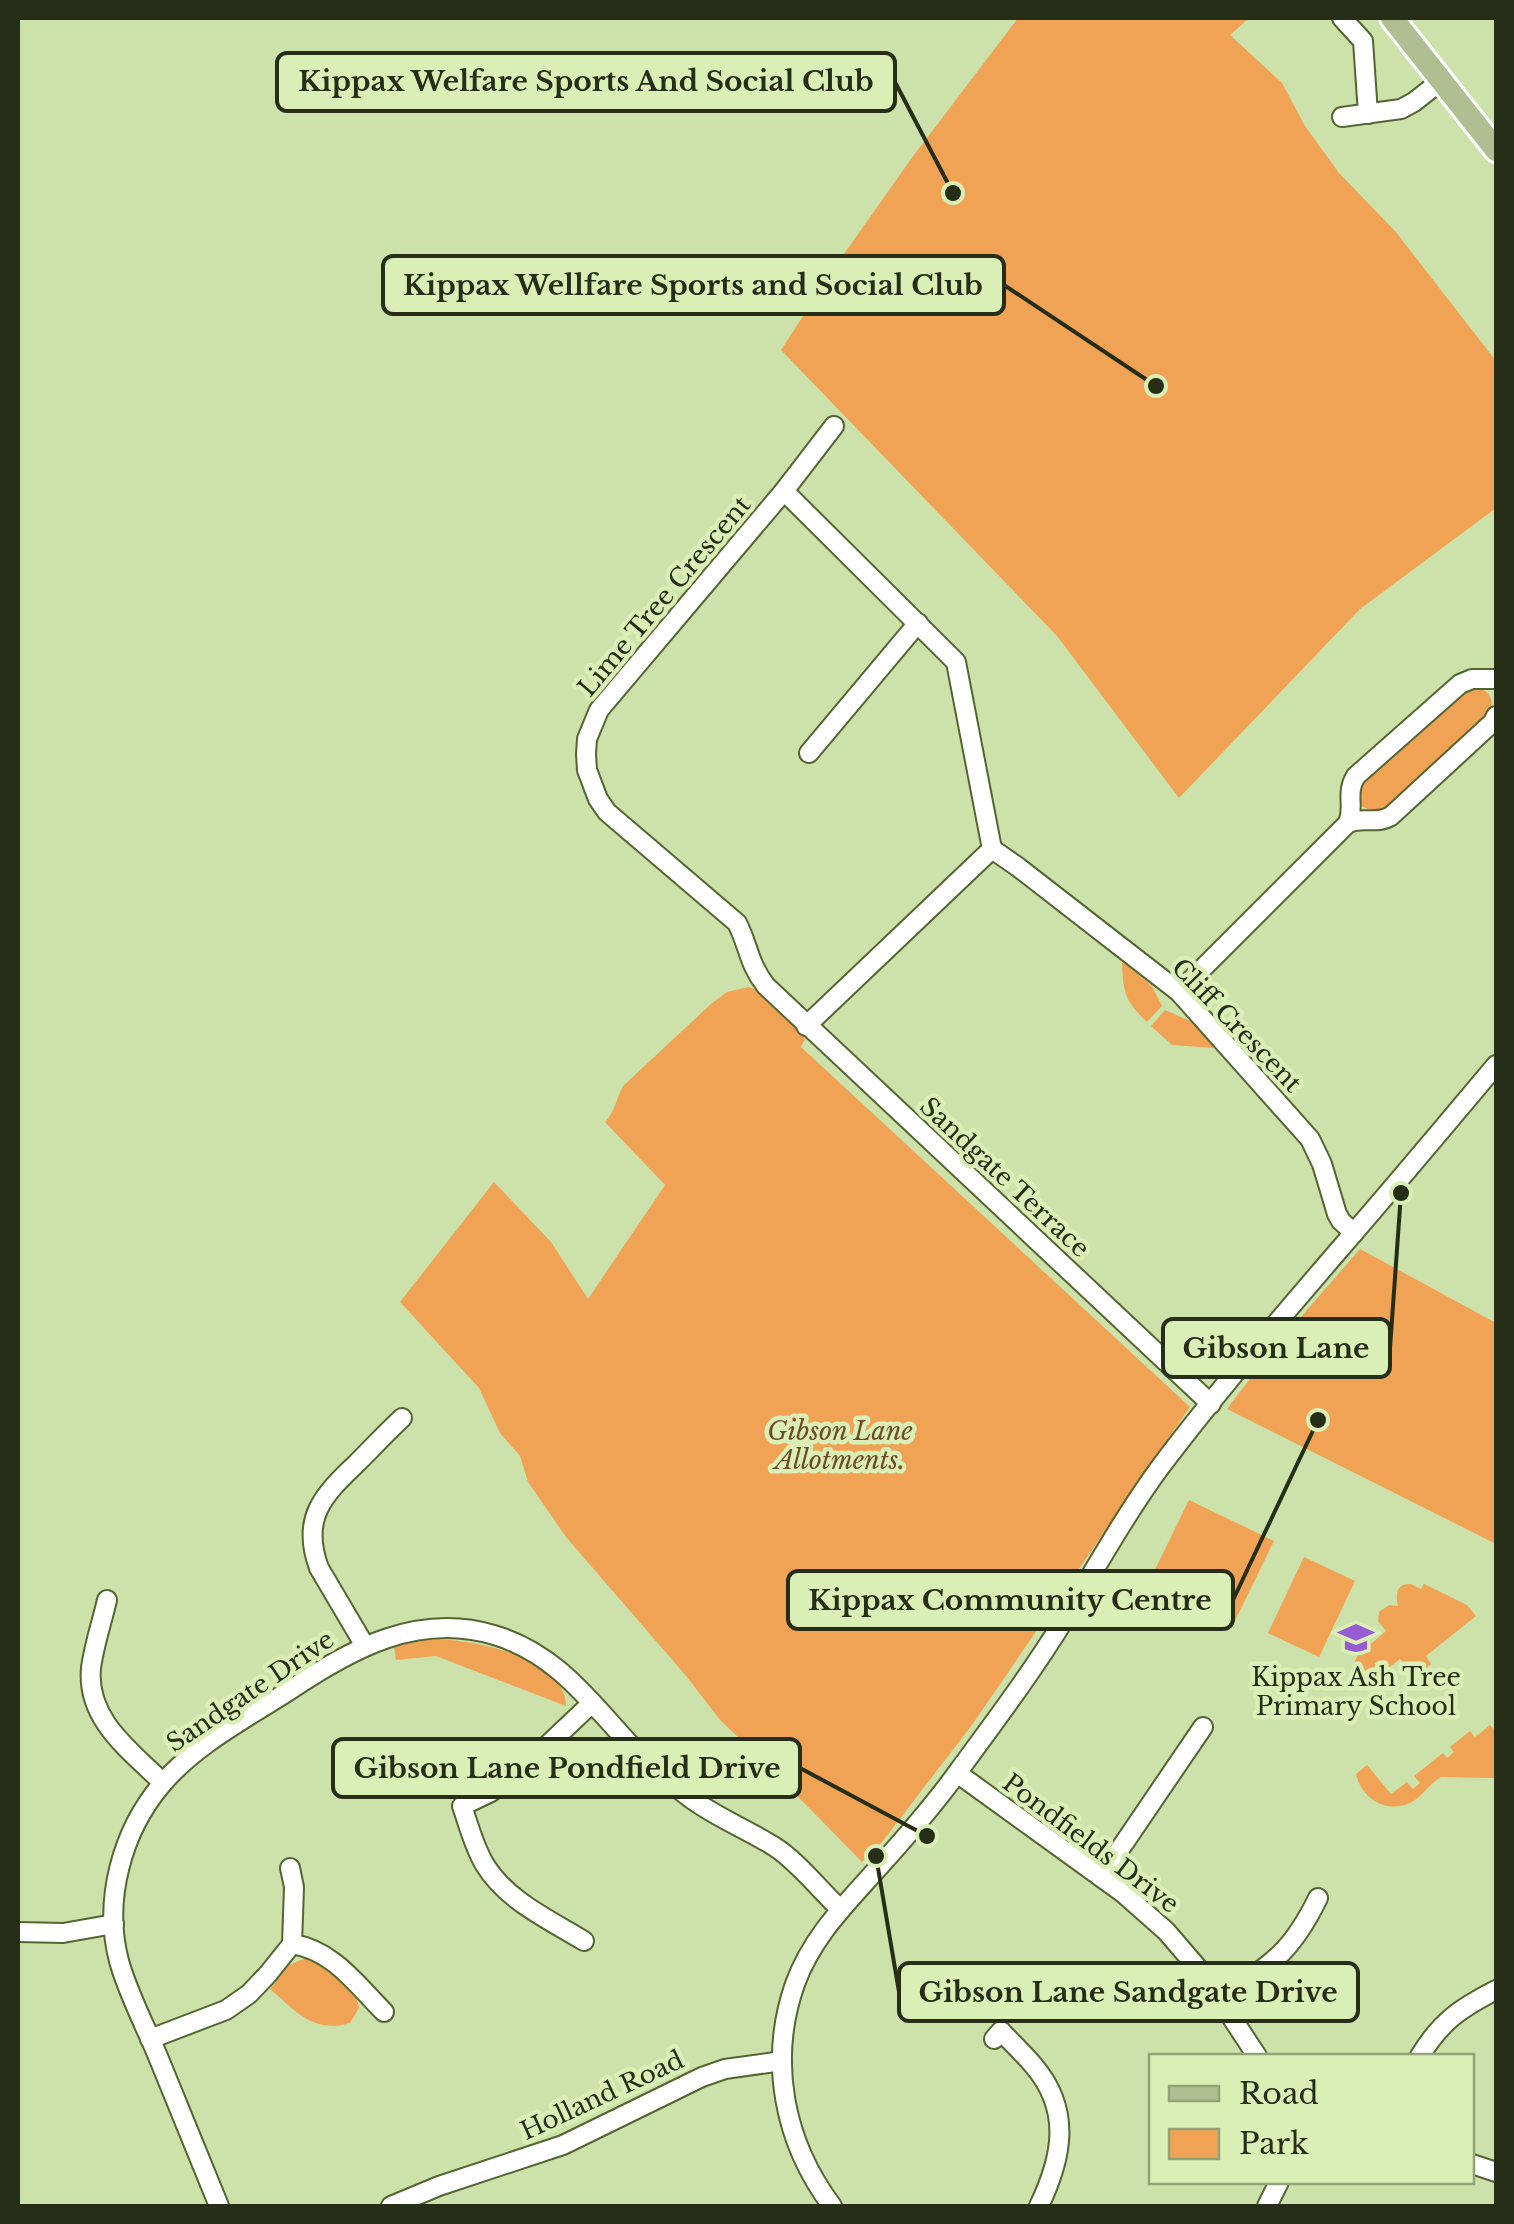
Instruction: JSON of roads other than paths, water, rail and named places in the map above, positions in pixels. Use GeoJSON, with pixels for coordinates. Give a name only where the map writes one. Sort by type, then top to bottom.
{"type":"FeatureCollection","features":[{"type":"Feature","properties":{"kind":"main road"},"geometry":{"type":"LineString","coordinates":[[1392,18],[1496,150]]}},
{"type":"Feature","properties":{"kind":"street"},"geometry":{"type":"LineString","coordinates":[[1342,18],[1363,41],[1368,114]]}},
{"type":"Feature","properties":{"kind":"street"},"geometry":{"type":"LineString","coordinates":[[1342,117],[1401,109],[1442,80]]}},
{"type":"Feature","properties":{"kind":"street","name":"Lime Tree Crescent"},"geometry":{"type":"LineString","coordinates":[[766,986],[750,963],[737,923],[607,812],[591,785],[586,754],[599,710],[834,426]]}},
{"type":"Feature","properties":{"kind":"street"},"geometry":{"type":"LineString","coordinates":[[784,491],[956,662],[992,849],[806,1026]]}},
{"type":"Feature","properties":{"kind":"street"},"geometry":{"type":"LineString","coordinates":[[809,753],[918,623]]}},
{"type":"Feature","properties":{"kind":"street"},"geometry":{"type":"LineString","coordinates":[[1179,992],[1348,822],[1349,792],[1356,776],[1460,684],[1472,679],[1496,679]]}},
{"type":"Feature","properties":{"kind":"street"},"geometry":{"type":"LineString","coordinates":[[1348,822],[1378,822],[1390,816],[1496,716]]}},
{"type":"Feature","properties":{"kind":"street","name":"Cliff Crescent"},"geometry":{"type":"LineString","coordinates":[[992,849],[1179,992],[1310,1139],[1322,1164],[1336,1214],[1354,1233]]}},
{"type":"Feature","properties":{"kind":"street","name":"Sandgate Terrace"},"geometry":{"type":"LineString","coordinates":[[766,986],[1211,1404]]}},
{"type":"Feature","properties":{"kind":"street"},"geometry":{"type":"LineString","coordinates":[[832,2206],[812,2177],[795,2140],[785,2102],[785,2021],[812,1946],[958,1773],[1040,1657],[1138,1499],[1211,1404],[1496,1065]]}},
{"type":"Feature","properties":{"kind":"street"},"geometry":{"type":"LineString","coordinates":[[365,1646],[319,1568],[312,1527],[330,1489],[402,1418]]}},
{"type":"Feature","properties":{"kind":"street"},"geometry":{"type":"LineString","coordinates":[[107,1600],[91,1672],[94,1701],[107,1727],[163,1783]]}},
{"type":"Feature","properties":{"kind":"street","name":"Sandgate Drive"},"geometry":{"type":"LineString","coordinates":[[219,2206],[120,1963],[114,1924],[116,1882],[124,1850],[163,1783],[203,1748],[327,1665],[365,1646],[392,1635],[452,1628],[481,1631],[523,1646],[549,1661],[641,1757],[693,1800],[778,1848],[840,1909]]}},
{"type":"Feature","properties":{"kind":"street"},"geometry":{"type":"LineString","coordinates":[[584,1941],[515,1898],[494,1878],[479,1854],[462,1806],[518,1774],[592,1702]]}},
{"type":"Feature","properties":{"kind":"street"},"geometry":{"type":"LineString","coordinates":[[1101,1877],[1203,1727]]}},
{"type":"Feature","properties":{"kind":"street","name":"Pondfields Drive"},"geometry":{"type":"LineString","coordinates":[[958,1773],[1145,1911],[1204,1974],[1256,2054]]}},
{"type":"Feature","properties":{"kind":"street"},"geometry":{"type":"LineString","coordinates":[[150,2039],[238,2003],[259,1985],[292,1944],[294,1887],[290,1868]]}},
{"type":"Feature","properties":{"kind":"street"},"geometry":{"type":"LineString","coordinates":[[1220,1998],[1280,1956],[1304,1928],[1318,1898]]}},
{"type":"Feature","properties":{"kind":"street"},"geometry":{"type":"LineString","coordinates":[[18,1932],[62,1933],[114,1924]]}},
{"type":"Feature","properties":{"kind":"street"},"geometry":{"type":"LineString","coordinates":[[292,1944],[330,1958],[384,2012]]}},
{"type":"Feature","properties":{"kind":"street"},"geometry":{"type":"LineString","coordinates":[[1421,2054],[1450,2018],[1496,1990]]}},
{"type":"Feature","properties":{"kind":"street"},"geometry":{"type":"LineString","coordinates":[[994,2039],[1002,2031],[1036,2068],[1055,2106],[1060,2134],[1057,2164],[1039,2206]]}},
{"type":"Feature","properties":{"kind":"street","name":"Holland Road"},"geometry":{"type":"LineString","coordinates":[[390,2206],[563,2145],[702,2076],[782,2061]]}},
{"type":"Feature","properties":{"kind":"place","name":"Kippax Welfare Sports And Social Club"},"geometry":{"type":"Point","coordinates":[953,193]}},
{"type":"Feature","properties":{"kind":"place","name":"Kippax Wellfare Sports and Social Club"},"geometry":{"type":"Point","coordinates":[1156,386]}},
{"type":"Feature","properties":{"kind":"place","name":"Gibson Lane"},"geometry":{"type":"Point","coordinates":[1401,1193]}},
{"type":"Feature","properties":{"kind":"place","name":"Kippax Community Centre"},"geometry":{"type":"Point","coordinates":[1318,1420]}},
{"type":"Feature","properties":{"kind":"place","name":"Kippax Ash Tree Primary School"},"geometry":{"type":"Point","coordinates":[1356,1638]}},
{"type":"Feature","properties":{"kind":"place","name":"Gibson Lane Pondfield Drive"},"geometry":{"type":"Point","coordinates":[927,1836]}},
{"type":"Feature","properties":{"kind":"place","name":"Gibson Lane Sandgate Drive"},"geometry":{"type":"Point","coordinates":[876,1856]}},
{"type":"Feature","properties":{"kind":"park label","name":"Gibson Lane Allotments."},"geometry":{"type":"Point","coordinates":[840,1446]}}]}
